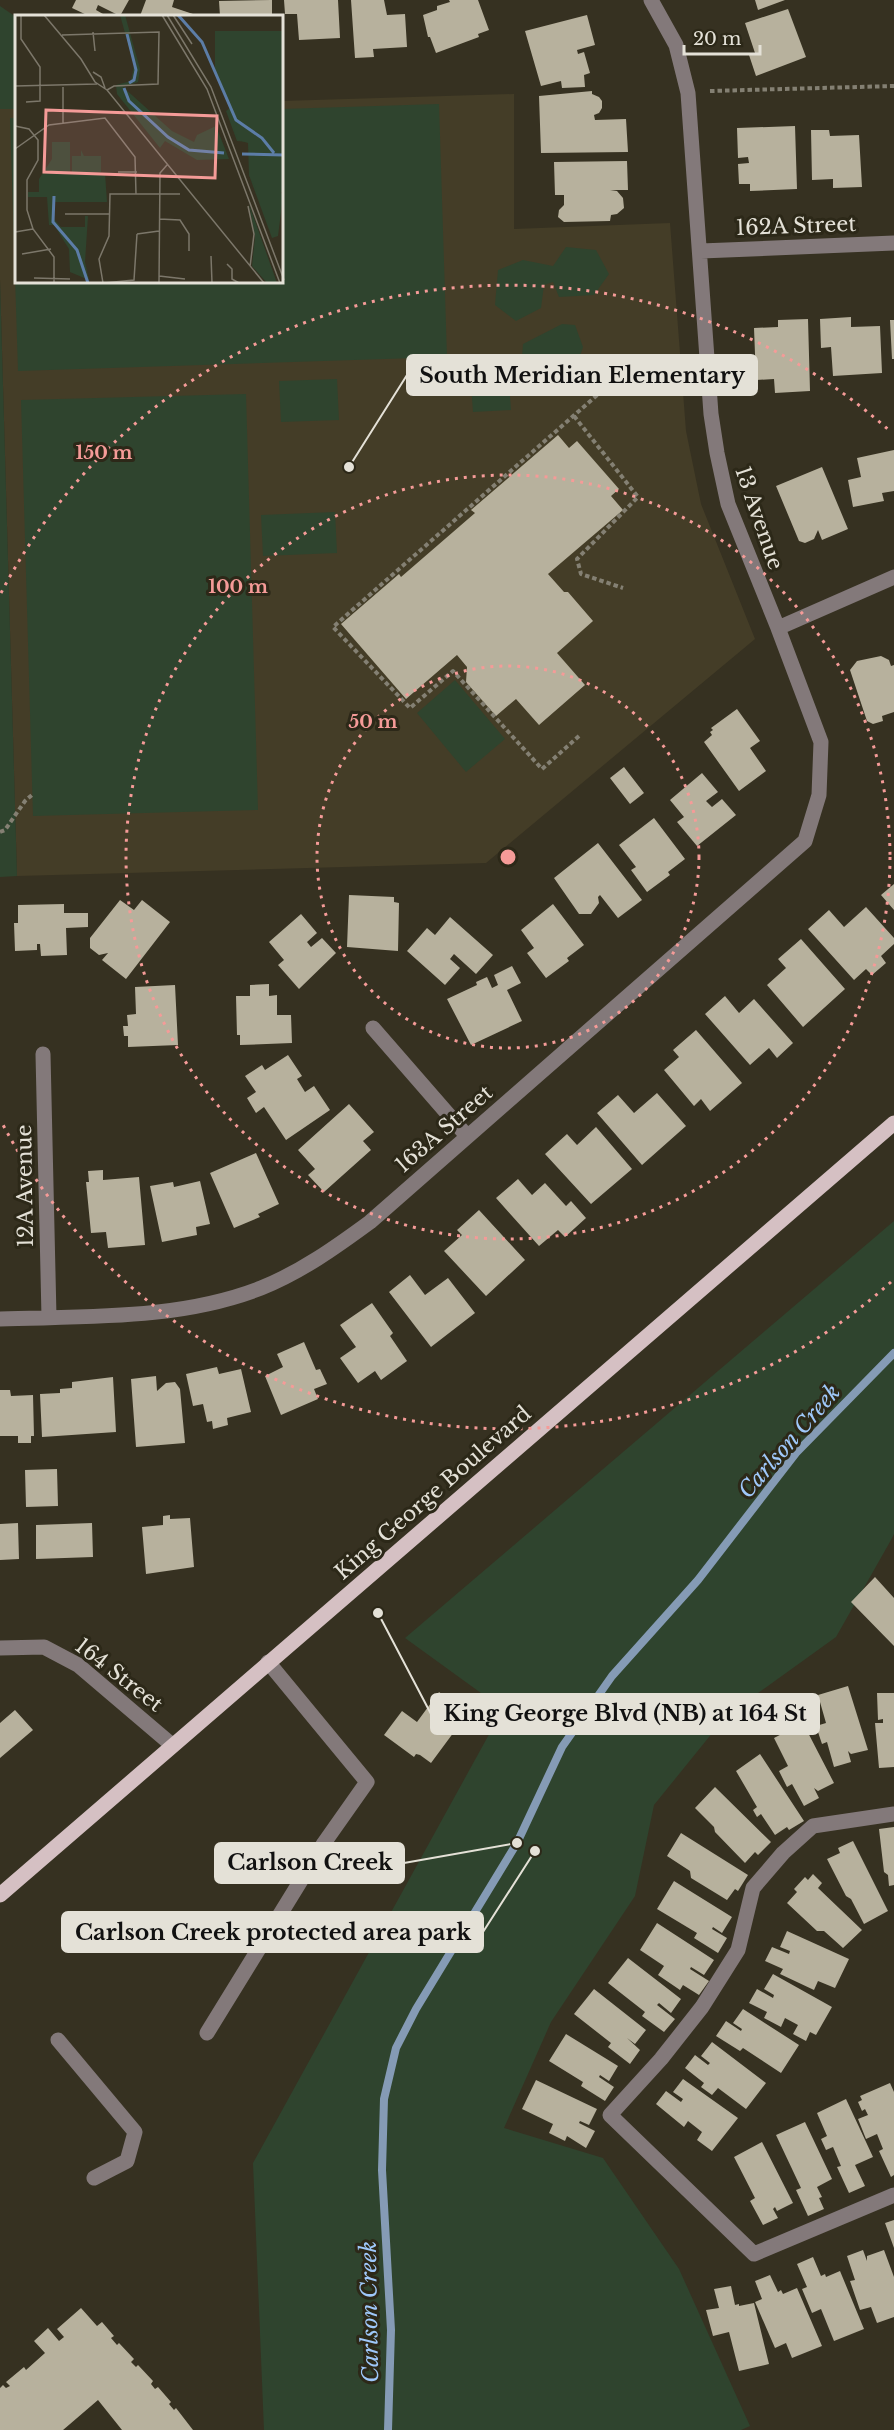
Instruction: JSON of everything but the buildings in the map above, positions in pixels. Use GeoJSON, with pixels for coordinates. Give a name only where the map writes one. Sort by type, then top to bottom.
{"type":"FeatureCollection","features":[{"type":"Feature","properties":{"kind":"main road","name":"King George Boulevard"},"geometry":{"type":"LineString","coordinates":[[0,1895],[894,1123]]}},
{"type":"Feature","properties":{"kind":"street","name":"13 Avenue"},"geometry":{"type":"LineString","coordinates":[[651,0],[676,45],[688,93],[711,414],[717,453],[728,504],[821,742],[819,795]]}},
{"type":"Feature","properties":{"kind":"street","name":"162A Street"},"geometry":{"type":"LineString","coordinates":[[701,251],[894,243]]}},
{"type":"Feature","properties":{"kind":"street"},"geometry":{"type":"LineString","coordinates":[[778,628],[894,578]]}},
{"type":"Feature","properties":{"kind":"street","name":"163A Street"},"geometry":{"type":"LineString","coordinates":[[0,1318],[136,1314],[198,1306],[261,1288],[329,1252],[370,1222],[804,841],[819,795]]}},
{"type":"Feature","properties":{"kind":"street"},"geometry":{"type":"LineString","coordinates":[[373,1028],[467,1136]]}},
{"type":"Feature","properties":{"kind":"street","name":"12A Avenue"},"geometry":{"type":"LineString","coordinates":[[43,1054],[49,1317]]}},
{"type":"Feature","properties":{"kind":"street","name":"164 Street"},"geometry":{"type":"LineString","coordinates":[[0,1648],[44,1647],[78,1665],[172,1745]]}},
{"type":"Feature","properties":{"kind":"street"},"geometry":{"type":"LineString","coordinates":[[207,2033],[324,1843],[367,1782],[268,1662]]}},
{"type":"Feature","properties":{"kind":"street"},"geometry":{"type":"LineString","coordinates":[[894,1814],[813,1826],[783,1853],[753,1888],[738,1950],[702,2007],[661,2059],[610,2115],[754,2254],[894,2195]]}},
{"type":"Feature","properties":{"kind":"street"},"geometry":{"type":"LineString","coordinates":[[58,2040],[135,2132],[128,2161],[94,2178]]}},
{"type":"Feature","properties":{"kind":"path"},"geometry":{"type":"LineString","coordinates":[[710,91],[894,86]]}},
{"type":"Feature","properties":{"kind":"path"},"geometry":{"type":"LineString","coordinates":[[579,736],[542,769],[453,671],[410,708],[333,627],[628,368],[653,362]]}},
{"type":"Feature","properties":{"kind":"path"},"geometry":{"type":"LineString","coordinates":[[574,416],[638,497],[577,559],[581,574],[623,588]]}},
{"type":"Feature","properties":{"kind":"path"},"geometry":{"type":"LineString","coordinates":[[0,832],[5,830],[25,801],[33,794]]}},
{"type":"Feature","properties":{"kind":"shaded area"},"geometry":{"type":"Polygon","coordinates":[[[514,94],[514,229],[670,223],[686,431],[701,504],[755,639],[486,863],[17,876],[0,280],[0,109],[15,109],[15,284],[284,284],[284,101],[514,94]]]}},
{"type":"Feature","properties":{"kind":"green space"},"geometry":{"type":"Polygon","coordinates":[[[0,6],[15,16],[15,109],[0,109],[0,6]]]}},
{"type":"Feature","properties":{"kind":"green space"},"geometry":{"type":"Polygon","coordinates":[[[439,104],[447,357],[18,371],[15,284],[284,284],[284,109],[439,104]]]}},
{"type":"Feature","properties":{"kind":"green space"},"geometry":{"type":"Polygon","coordinates":[[[10,118],[15,118],[15,276],[10,118]]]}},
{"type":"Feature","properties":{"kind":"green space"},"geometry":{"type":"Polygon","coordinates":[[[566,247],[596,250],[609,274],[594,295],[559,297],[553,282],[544,285],[541,308],[516,321],[495,305],[498,270],[523,260],[553,266],[566,247]]]}},
{"type":"Feature","properties":{"kind":"green space"},"geometry":{"type":"Polygon","coordinates":[[[0,280],[17,876],[0,877],[0,280]]]}},
{"type":"Feature","properties":{"kind":"green space"},"geometry":{"type":"Polygon","coordinates":[[[562,324],[575,325],[583,347],[571,384],[521,370],[523,344],[562,324]]]}},
{"type":"Feature","properties":{"kind":"green space"},"geometry":{"type":"Polygon","coordinates":[[[508,368],[511,410],[473,412],[470,371],[508,368]]]}},
{"type":"Feature","properties":{"kind":"green space"},"geometry":{"type":"Polygon","coordinates":[[[337,379],[339,420],[281,422],[279,381],[337,379]]]}},
{"type":"Feature","properties":{"kind":"green space"},"geometry":{"type":"Polygon","coordinates":[[[246,394],[258,810],[33,816],[21,400],[246,394]]]}},
{"type":"Feature","properties":{"kind":"green space"},"geometry":{"type":"Polygon","coordinates":[[[335,512],[337,553],[263,556],[261,515],[335,512]]]}},
{"type":"Feature","properties":{"kind":"green space"},"geometry":{"type":"Polygon","coordinates":[[[455,680],[505,739],[466,772],[417,713],[455,680]]]}},
{"type":"Feature","properties":{"kind":"green space"},"geometry":{"type":"Polygon","coordinates":[[[894,1221],[894,1534],[836,1637],[726,1716],[654,1805],[635,1896],[551,2022],[504,2128],[603,2158],[679,2269],[750,2426],[741,2430],[264,2430],[253,2163],[503,1709],[405,1638],[894,1221]]]}},
{"type":"Feature","properties":{"kind":"waterway","name":"Carlson Creek"},"geometry":{"type":"LineString","coordinates":[[388,2430],[391,2330],[382,2170],[384,2099],[396,2048],[416,2009],[517,1843],[562,1747],[612,1676],[698,1580],[796,1453],[894,1353]]}},
{"type":"Feature","properties":{"kind":"place","name":"South Meridian Elementary"},"geometry":{"type":"Point","coordinates":[349,467]}},
{"type":"Feature","properties":{"kind":"place","name":"King George Blvd (NB) at 164 St"},"geometry":{"type":"Point","coordinates":[378,1613]}},
{"type":"Feature","properties":{"kind":"place","name":"Carlson Creek"},"geometry":{"type":"Point","coordinates":[517,1843]}},
{"type":"Feature","properties":{"kind":"place","name":"Carlson Creek protected area park"},"geometry":{"type":"Point","coordinates":[535,1851]}}]}
